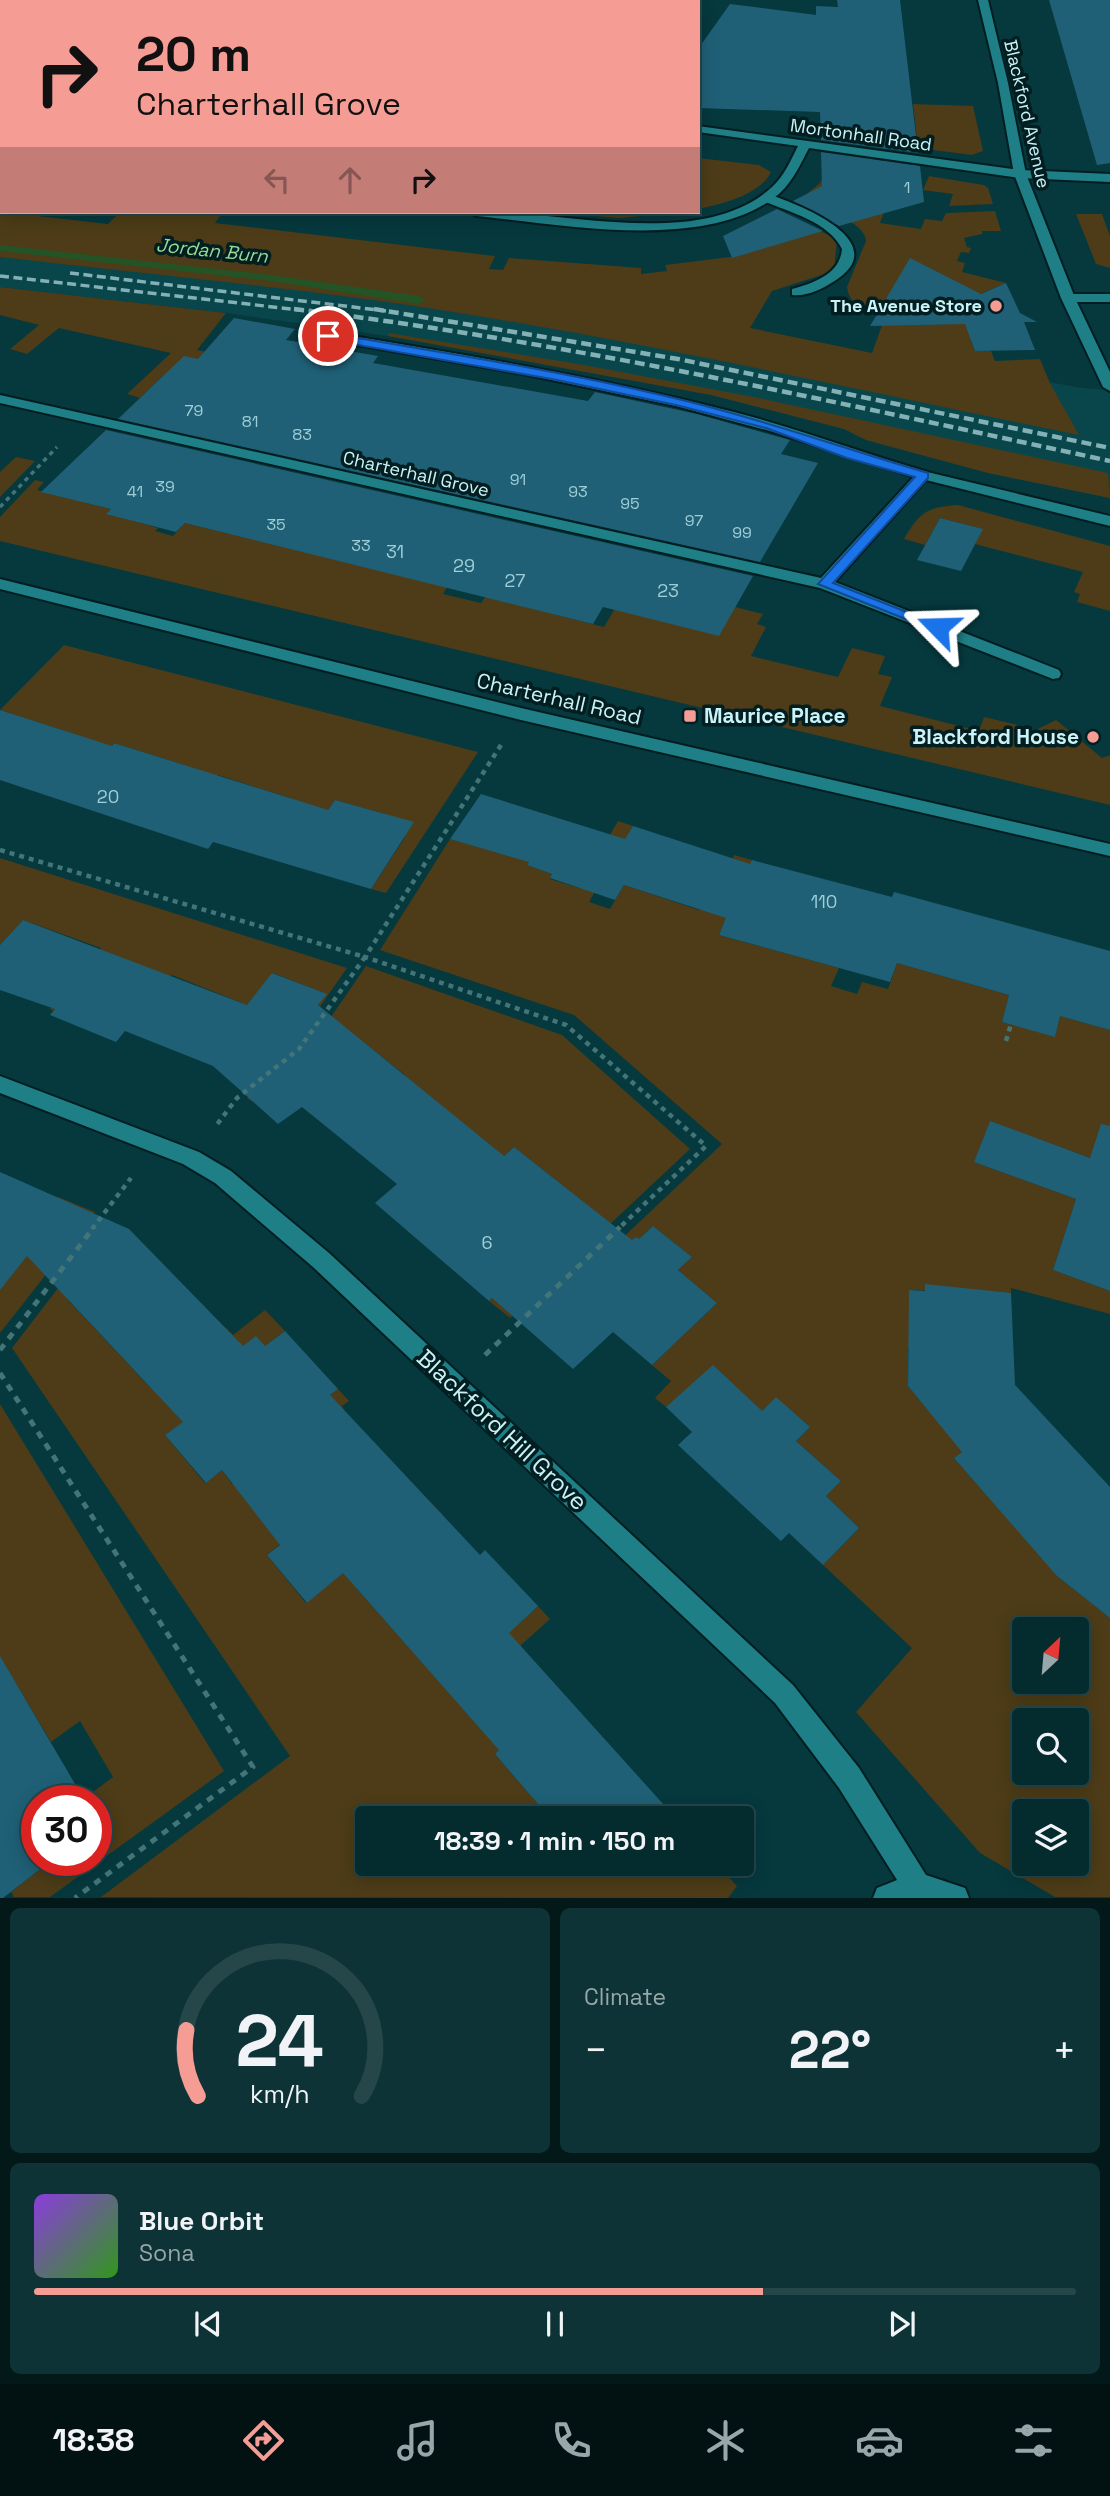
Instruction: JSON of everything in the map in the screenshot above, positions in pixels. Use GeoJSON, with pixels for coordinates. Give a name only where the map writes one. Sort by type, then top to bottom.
{"type":"FeatureCollection","features":[{"type":"Feature","properties":{"kind":"street","name":"Blackford Avenue"},"geometry":{"type":"LineString","coordinates":[[983,0],[1003,83],[1020,174],[1068,298],[1110,387]]}},
{"type":"Feature","properties":{"kind":"street","name":"Mortonhall Road"},"geometry":{"type":"LineString","coordinates":[[700,129],[1020,174],[1110,178]]}},
{"type":"Feature","properties":{"kind":"street"},"geometry":{"type":"LineString","coordinates":[[494,214],[583,224],[648,227],[724,215],[767,198],[784,181],[805,145]]}},
{"type":"Feature","properties":{"kind":"street"},"geometry":{"type":"LineString","coordinates":[[767,198],[831,227],[840,233],[848,248],[847,263],[835,278],[797,292]]}},
{"type":"Feature","properties":{"kind":"street"},"geometry":{"type":"LineString","coordinates":[[1068,298],[1110,298]]}},
{"type":"Feature","properties":{"kind":"street"},"geometry":{"type":"LineString","coordinates":[[328,336],[557,376],[666,399],[770,426],[852,455],[923,475],[1110,521]]}},
{"type":"Feature","properties":{"kind":"street","name":"Charterhall Grove"},"geometry":{"type":"LineString","coordinates":[[0,399],[825,584],[1053,674]]}},
{"type":"Feature","properties":{"kind":"street"},"geometry":{"type":"LineString","coordinates":[[825,584],[923,475]]}},
{"type":"Feature","properties":{"kind":"street","name":"Charterhall Road"},"geometry":{"type":"LineString","coordinates":[[0,584],[521,714],[1110,850]]}},
{"type":"Feature","properties":{"kind":"street","name":"Blackford Hill Grove"},"geometry":{"type":"LineString","coordinates":[[0,1084],[191,1158],[223,1177],[283,1227],[784,1694],[849,1778],[917,1886]]}},
{"type":"Feature","properties":{"kind":"street"},"geometry":{"type":"LineString","coordinates":[[887,1898],[917,1886],[955,1898]]}},
{"type":"Feature","properties":{"kind":"path"},"geometry":{"type":"LineString","coordinates":[[0,507],[84,418]]}},
{"type":"Feature","properties":{"kind":"path"},"geometry":{"type":"LineString","coordinates":[[191,1158],[237,1098],[299,1049],[365,957],[521,714]]}},
{"type":"Feature","properties":{"kind":"path"},"geometry":{"type":"LineString","coordinates":[[0,850],[365,957],[566,1025],[706,1146],[453,1385]]}},
{"type":"Feature","properties":{"kind":"path"},"geometry":{"type":"LineString","coordinates":[[1006,1041],[1011,1024]]}},
{"type":"Feature","properties":{"kind":"path"},"geometry":{"type":"LineString","coordinates":[[0,1350],[157,1143]]}},
{"type":"Feature","properties":{"kind":"path"},"geometry":{"type":"LineString","coordinates":[[0,1373],[253,1767],[75,1898]]}},
{"type":"Feature","properties":{"kind":"shaded area"},"geometry":{"type":"Polygon","coordinates":[[[913,104],[973,106],[983,151],[972,155],[918,148],[913,104]]]}},
{"type":"Feature","properties":{"kind":"shaded area"},"geometry":{"type":"Polygon","coordinates":[[[700,158],[759,165],[771,172],[758,187],[729,201],[700,208],[700,158]]]}},
{"type":"Feature","properties":{"kind":"shaded area"},"geometry":{"type":"Polygon","coordinates":[[[833,162],[884,212],[880,223],[921,229],[925,219],[942,221],[946,213],[995,211],[1001,231],[982,231],[982,234],[964,238],[967,247],[971,248],[969,253],[961,252],[957,261],[965,263],[962,272],[1006,283],[936,313],[980,323],[971,341],[975,351],[991,351],[995,361],[1040,359],[1079,435],[748,366],[499,319],[311,292],[0,257],[0,214],[108,224],[118,214],[222,214],[215,223],[495,256],[489,269],[503,270],[509,258],[641,268],[641,274],[667,271],[665,265],[738,256],[818,230],[837,239],[834,271],[772,291],[750,328],[872,353],[885,317],[866,311],[856,304],[847,287],[866,241],[864,234],[847,220],[819,209],[830,203],[808,193],[819,184],[833,162]]]}},
{"type":"Feature","properties":{"kind":"shaded area"},"geometry":{"type":"Polygon","coordinates":[[[929,176],[984,185],[988,188],[993,204],[949,206],[953,194],[923,190],[929,176]]]}},
{"type":"Feature","properties":{"kind":"shaded area"},"geometry":{"type":"Polygon","coordinates":[[[572,214],[662,214],[619,218],[572,214]]]}},
{"type":"Feature","properties":{"kind":"shaded area"},"geometry":{"type":"Polygon","coordinates":[[[1076,214],[1102,214],[1110,236],[1110,268],[1096,264],[1076,214]]]}},
{"type":"Feature","properties":{"kind":"shaded area"},"geometry":{"type":"Polygon","coordinates":[[[0,251],[972,368],[1082,388],[1110,390],[1110,498],[988,473],[866,440],[844,429],[711,395],[451,345],[226,313],[0,287],[0,251]]]}},
{"type":"Feature","properties":{"kind":"shaded area"},"geometry":{"type":"Polygon","coordinates":[[[0,287],[226,313],[197,350],[580,423],[163,376],[140,398],[127,394],[171,353],[59,328],[27,354],[10,349],[39,325],[0,315],[0,287]]]}},
{"type":"Feature","properties":{"kind":"shaded area"},"geometry":{"type":"Polygon","coordinates":[[[389,333],[579,364],[759,398],[1108,473],[1110,498],[988,473],[866,440],[844,429],[711,395],[388,336],[389,333]]]}},
{"type":"Feature","properties":{"kind":"shaded area"},"geometry":{"type":"Polygon","coordinates":[[[16,457],[35,461],[0,497],[0,472],[16,457]]]}},
{"type":"Feature","properties":{"kind":"shaded area"},"geometry":{"type":"Polygon","coordinates":[[[35,480],[44,482],[37,490],[111,509],[107,513],[158,528],[155,531],[173,536],[185,523],[447,587],[443,594],[481,603],[501,575],[491,598],[604,627],[620,600],[735,607],[763,614],[757,624],[766,627],[751,656],[838,677],[852,648],[885,656],[878,674],[892,677],[880,706],[979,731],[984,717],[1022,726],[1026,735],[1056,720],[1102,758],[1110,755],[1110,805],[0,541],[0,517],[35,480]]]}},
{"type":"Feature","properties":{"kind":"shaded area"},"geometry":{"type":"Polygon","coordinates":[[[958,505],[1110,546],[1110,611],[1077,602],[1080,594],[1074,592],[1083,572],[975,544],[982,529],[940,518],[925,545],[904,539],[925,513],[939,507],[958,505]]]}},
{"type":"Feature","properties":{"kind":"shaded area"},"geometry":{"type":"Polygon","coordinates":[[[64,645],[478,752],[386,893],[371,889],[405,837],[385,814],[335,800],[289,864],[293,799],[218,775],[179,821],[184,765],[114,743],[72,790],[83,737],[0,710],[64,645]]]}},
{"type":"Feature","properties":{"kind":"shaded area"},"geometry":{"type":"Polygon","coordinates":[[[618,821],[633,826],[589,902],[610,909],[624,885],[699,910],[724,866],[729,867],[734,855],[752,860],[719,935],[839,968],[831,986],[857,994],[862,982],[888,989],[897,963],[1009,995],[1002,1022],[1055,1036],[1060,1016],[1110,1030],[1110,1165],[990,1122],[974,1162],[1076,1199],[1053,1270],[1110,1291],[1110,1314],[1011,1288],[1011,1293],[909,1290],[909,1322],[926,1349],[908,1348],[908,1386],[926,1408],[969,1414],[1032,1404],[954,1458],[1062,1580],[1110,1618],[1110,1897],[1055,1897],[1019,1876],[1089,1876],[1089,1799],[1012,1799],[1012,1872],[980,1853],[856,1712],[912,1648],[823,1565],[859,1528],[826,1496],[841,1481],[796,1441],[810,1427],[776,1398],[762,1411],[700,1378],[666,1407],[655,1398],[671,1381],[652,1365],[717,1303],[678,1270],[692,1257],[653,1226],[639,1239],[636,1237],[571,1295],[527,1328],[722,1144],[574,1015],[380,950],[450,839],[530,860],[527,865],[552,874],[550,879],[579,888],[618,821]]]}},
{"type":"Feature","properties":{"kind":"shaded area"},"geometry":{"type":"Polygon","coordinates":[[[0,858],[347,968],[294,1044],[290,1042],[326,994],[273,973],[247,1005],[172,975],[146,1006],[63,999],[53,1011],[50,1009],[101,948],[23,920],[0,945],[0,858]]]}},
{"type":"Feature","properties":{"kind":"shaded area"},"geometry":{"type":"Polygon","coordinates":[[[366,966],[562,1035],[690,1149],[510,1318],[489,1301],[530,1265],[586,1204],[514,1147],[444,1207],[334,1130],[405,1075],[367,1045],[301,1093],[284,1080],[253,1102],[247,1098],[309,1049],[366,966]]]}},
{"type":"Feature","properties":{"kind":"shaded area"},"geometry":{"type":"Polygon","coordinates":[[[58,1197],[95,1212],[0,1333],[0,1273],[58,1197]]]}},
{"type":"Feature","properties":{"kind":"shaded area"},"geometry":{"type":"Polygon","coordinates":[[[72,1270],[67,1299],[150,1387],[226,1328],[233,1335],[265,1310],[285,1331],[265,1346],[256,1337],[185,1421],[165,1435],[205,1483],[222,1470],[232,1484],[323,1412],[317,1405],[338,1389],[349,1401],[342,1406],[345,1412],[284,1541],[267,1555],[306,1603],[429,1501],[442,1514],[356,1588],[446,1689],[538,1606],[550,1619],[520,1646],[561,1691],[495,1754],[540,1806],[355,1806],[355,1876],[728,1876],[737,1886],[728,1898],[101,1897],[290,1756],[12,1348],[72,1270]]]}},
{"type":"Feature","properties":{"kind":"shaded area"},"geometry":{"type":"Polygon","coordinates":[[[0,1404],[224,1771],[112,1852],[112,1785],[102,1785],[113,1777],[80,1721],[51,1742],[17,1685],[0,1697],[0,1404]]]}},
{"type":"Feature","properties":{"kind":"shaded area"},"geometry":{"type":"Polygon","coordinates":[[[32,1876],[79,1876],[50,1897],[14,1897],[11,1892],[32,1876]]]}},
{"type":"Feature","properties":{"kind":"building"},"geometry":{"type":"Polygon","coordinates":[[[837,0],[900,0],[918,153],[821,140],[820,112],[700,108],[700,46],[730,4],[816,15],[816,6],[838,7],[837,0]]]}},
{"type":"Feature","properties":{"kind":"building"},"geometry":{"type":"Polygon","coordinates":[[[1049,0],[1110,0],[1110,163],[1097,165],[1049,0]]]}},
{"type":"Feature","properties":{"kind":"building"},"geometry":{"type":"Polygon","coordinates":[[[821,152],[920,166],[924,202],[839,226],[793,201],[822,186],[821,152]]]}},
{"type":"Feature","properties":{"kind":"building"},"geometry":{"type":"Polygon","coordinates":[[[777,209],[823,231],[732,258],[723,236],[777,209]]]}},
{"type":"Feature","properties":{"kind":"building"},"geometry":{"type":"Polygon","coordinates":[[[910,258],[981,294],[1006,283],[1020,313],[1037,322],[1024,322],[1035,350],[975,351],[965,324],[870,326],[910,258]]]}},
{"type":"Feature","properties":{"kind":"building"},"geometry":{"type":"Polygon","coordinates":[[[234,318],[295,329],[286,340],[378,356],[373,363],[588,401],[595,392],[697,414],[790,440],[781,454],[818,463],[760,562],[118,419],[184,356],[198,359],[234,318]]]}},
{"type":"Feature","properties":{"kind":"building"},"geometry":{"type":"Polygon","coordinates":[[[106,430],[753,576],[719,636],[603,607],[593,624],[185,523],[176,532],[106,514],[111,509],[41,492],[106,430]]]}},
{"type":"Feature","properties":{"kind":"building"},"geometry":{"type":"Polygon","coordinates":[[[940,518],[983,529],[961,571],[917,560],[940,518]]]}},
{"type":"Feature","properties":{"kind":"building"},"geometry":{"type":"Polygon","coordinates":[[[0,710],[328,810],[335,800],[414,822],[371,889],[213,842],[208,849],[0,780],[0,710]]]}},
{"type":"Feature","properties":{"kind":"building"},"geometry":{"type":"Polygon","coordinates":[[[481,794],[625,839],[633,826],[750,864],[752,860],[892,897],[894,892],[1110,951],[1110,1030],[1060,1016],[1055,1037],[1002,1022],[1009,995],[897,963],[890,982],[719,935],[726,918],[624,885],[615,900],[550,878],[552,874],[527,865],[529,862],[450,839],[481,794]]]}},
{"type":"Feature","properties":{"kind":"building"},"geometry":{"type":"Polygon","coordinates":[[[23,920],[247,1005],[272,973],[327,994],[318,1005],[504,1156],[514,1147],[632,1240],[636,1237],[639,1239],[653,1226],[692,1257],[678,1270],[717,1303],[652,1365],[613,1332],[573,1369],[492,1298],[489,1301],[375,1203],[397,1184],[302,1107],[278,1124],[213,1066],[125,1031],[116,1042],[50,1015],[55,1009],[0,990],[0,945],[23,920]]]}},
{"type":"Feature","properties":{"kind":"building"},"geometry":{"type":"Polygon","coordinates":[[[990,1121],[1090,1158],[1101,1124],[1110,1126],[1110,1291],[1053,1270],[1076,1199],[974,1162],[990,1121]]]}},
{"type":"Feature","properties":{"kind":"building"},"geometry":{"type":"Polygon","coordinates":[[[0,1172],[129,1229],[243,1346],[256,1336],[265,1346],[285,1331],[338,1389],[330,1395],[480,1555],[485,1550],[538,1606],[509,1633],[664,1805],[540,1806],[495,1754],[499,1750],[343,1573],[307,1603],[267,1555],[280,1545],[222,1470],[206,1483],[165,1435],[183,1422],[27,1256],[0,1290],[0,1172]]]}},
{"type":"Feature","properties":{"kind":"building"},"geometry":{"type":"Polygon","coordinates":[[[925,1284],[1011,1293],[1015,1385],[1110,1487],[1110,1618],[1057,1576],[954,1458],[962,1452],[908,1386],[909,1290],[925,1291],[925,1284]]]}},
{"type":"Feature","properties":{"kind":"building"},"geometry":{"type":"Polygon","coordinates":[[[713,1365],[762,1411],[776,1397],[810,1427],[796,1441],[841,1481],[826,1496],[859,1528],[823,1565],[789,1533],[781,1541],[678,1445],[692,1432],[666,1407],[713,1365]]]}},
{"type":"Feature","properties":{"kind":"building"},"geometry":{"type":"Polygon","coordinates":[[[0,1656],[76,1785],[21,1785],[21,1876],[31,1876],[0,1898],[0,1656]]]}},
{"type":"Feature","properties":{"kind":"waterway","name":"Jordan Burn"},"geometry":{"type":"LineString","coordinates":[[0,248],[271,278],[419,300]]}},
{"type":"Feature","properties":{"kind":"railway"},"geometry":{"type":"LineString","coordinates":[[70,273],[386,311]]}},
{"type":"Feature","properties":{"kind":"railway"},"geometry":{"type":"LineString","coordinates":[[0,276],[307,311]]}},
{"type":"Feature","properties":{"kind":"railway"},"geometry":{"type":"LineString","coordinates":[[294,309],[307,311]]}},
{"type":"Feature","properties":{"kind":"railway"},"geometry":{"type":"LineString","coordinates":[[374,309],[678,359],[1110,448]]}},
{"type":"Feature","properties":{"kind":"railway"},"geometry":{"type":"LineString","coordinates":[[307,311],[602,356],[806,396],[1110,461]]}},
{"type":"Feature","properties":{"kind":"place","name":"The Avenue Store"},"geometry":{"type":"Point","coordinates":[996,306]}},
{"type":"Feature","properties":{"kind":"place","name":"Maurice Place"},"geometry":{"type":"Point","coordinates":[690,716]}},
{"type":"Feature","properties":{"kind":"place","name":"Blackford House"},"geometry":{"type":"Point","coordinates":[1093,737]}},
{"type":"Feature","properties":{"kind":"route"},"geometry":{"type":"LineString","coordinates":[[328,336],[633,391],[770,426],[852,455],[923,475],[825,584],[938,627]]}}]}
